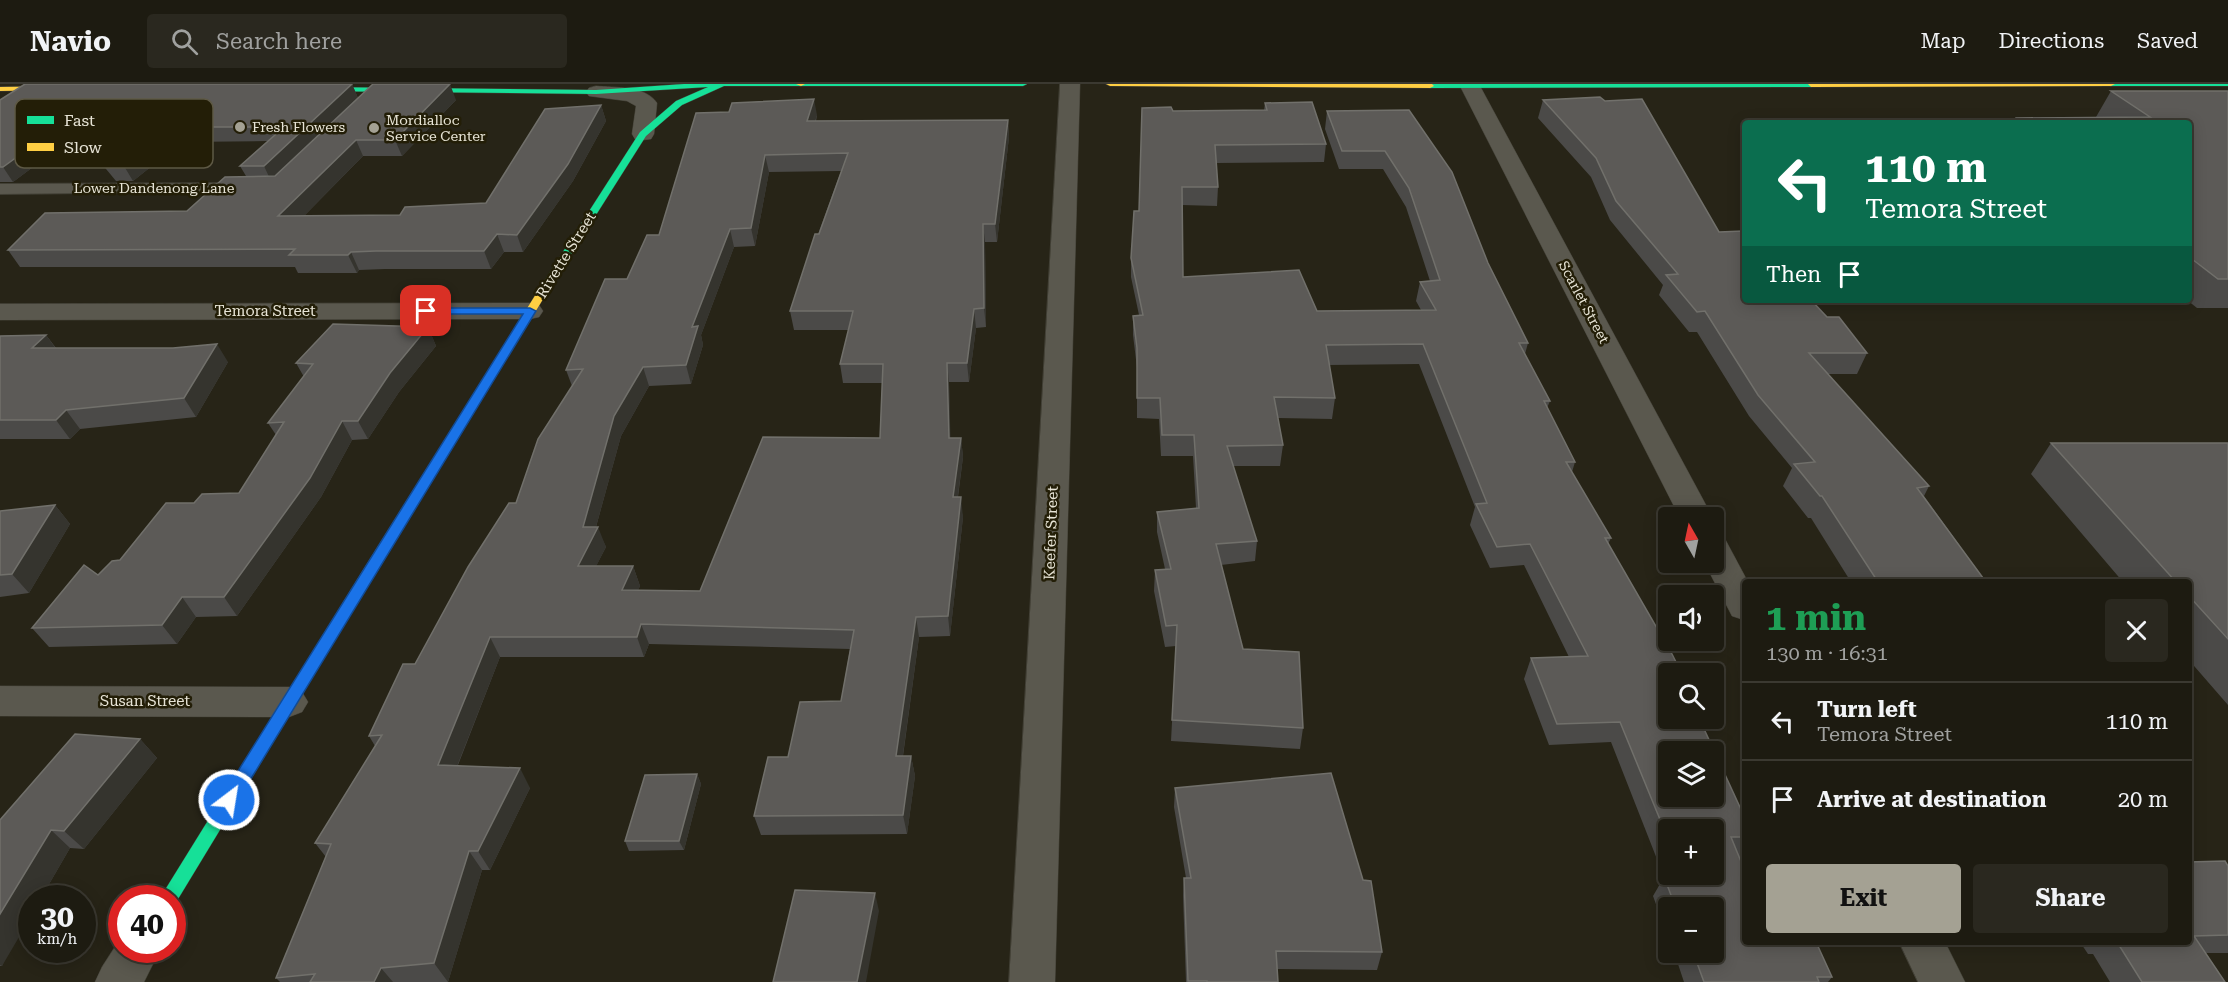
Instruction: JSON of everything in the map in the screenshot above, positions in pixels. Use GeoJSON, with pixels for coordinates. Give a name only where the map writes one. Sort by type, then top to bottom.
{"type":"FeatureCollection","features":[{"type":"Feature","properties":{"kind":"main road"},"geometry":{"type":"LineString","coordinates":[[342,84],[295,87],[377,91],[596,92],[655,86],[723,84],[1023,84]]}},
{"type":"Feature","properties":{"kind":"main road","name":"Rivette Street"},"geometry":{"type":"LineString","coordinates":[[177,885],[530,311],[643,134],[679,103],[723,84]]}},
{"type":"Feature","properties":{"kind":"main road"},"geometry":{"type":"LineString","coordinates":[[1110,84],[1470,86],[2228,84]]}},
{"type":"Feature","properties":{"kind":"main road"},"geometry":{"type":"LineString","coordinates":[[1,90],[82,88]]}},
{"type":"Feature","properties":{"kind":"street","name":"Keefer Street"},"geometry":{"type":"LineString","coordinates":[[1032,982],[1070,84]]}},
{"type":"Feature","properties":{"kind":"street","name":"Scarlet Street"},"geometry":{"type":"LineString","coordinates":[[1470,86],[1691,507]]}},
{"type":"Feature","properties":{"kind":"street","name":"Rivette Street"},"geometry":{"type":"LineString","coordinates":[[596,92],[641,98],[647,104],[643,134]]}},
{"type":"Feature","properties":{"kind":"street","name":"Temora Street"},"geometry":{"type":"LineString","coordinates":[[0,312],[530,311]]}},
{"type":"Feature","properties":{"kind":"street"},"geometry":{"type":"LineString","coordinates":[[1724,568],[1742,603]]}},
{"type":"Feature","properties":{"kind":"street","name":"Susan Street"},"geometry":{"type":"LineString","coordinates":[[0,701],[289,702]]}},
{"type":"Feature","properties":{"kind":"street"},"geometry":{"type":"LineString","coordinates":[[1923,945],[1942,982]]}},
{"type":"Feature","properties":{"kind":"street"},"geometry":{"type":"LineString","coordinates":[[118,982],[130,963]]}},
{"type":"Feature","properties":{"kind":"lane"},"geometry":{"type":"LineString","coordinates":[[363,104],[377,91]]}},
{"type":"Feature","properties":{"kind":"lane","name":"Lower Dandenong Lane"},"geometry":{"type":"LineString","coordinates":[[0,189],[254,188]]}},
{"type":"Feature","properties":{"kind":"building"},"geometry":{"type":"Polygon","coordinates":[[[25,84],[352,84],[264,166],[240,166],[284,127],[213,127],[213,99],[15,99],[15,158],[0,167],[0,100],[25,84]]]}},
{"type":"Feature","properties":{"kind":"building"},"geometry":{"type":"Polygon","coordinates":[[[373,84],[450,84],[395,140],[356,140],[278,216],[400,215],[405,207],[486,203],[545,109],[601,105],[568,164],[517,235],[497,234],[484,251],[376,251],[351,252],[348,255],[289,255],[295,249],[8,250],[45,213],[187,211],[225,177],[275,176],[373,84]]]}},
{"type":"Feature","properties":{"kind":"building"},"geometry":{"type":"Polygon","coordinates":[[[2111,91],[2228,91],[2228,279],[2218,279],[2192,259],[2192,120],[2020,120],[2017,118],[2150,117],[2111,91]]]}},
{"type":"Feature","properties":{"kind":"building"},"geometry":{"type":"Polygon","coordinates":[[[1600,97],[1605,101],[1642,99],[1719,232],[1742,231],[1742,303],[1814,303],[1827,317],[1839,317],[1867,353],[1809,353],[1929,486],[1917,488],[1984,579],[1876,579],[1822,496],[1794,464],[1815,462],[1758,395],[1705,311],[1697,312],[1666,275],[1678,274],[1616,201],[1596,158],[1543,100],[1600,97]]]}},
{"type":"Feature","properties":{"kind":"building"},"geometry":{"type":"Polygon","coordinates":[[[814,99],[807,121],[1008,120],[995,224],[983,224],[984,308],[974,309],[967,363],[947,363],[949,438],[961,438],[953,497],[961,497],[948,616],[916,617],[896,756],[911,756],[903,815],[754,816],[768,757],[788,757],[800,702],[841,701],[854,630],[641,624],[637,637],[490,637],[438,765],[520,768],[478,851],[469,851],[434,963],[381,968],[374,982],[310,982],[315,974],[276,978],[331,844],[315,843],[382,735],[369,736],[403,664],[415,664],[468,567],[509,503],[516,503],[538,439],[583,369],[566,370],[605,279],[627,279],[647,235],[659,235],[696,113],[729,112],[732,103],[814,99]],[[848,153],[765,155],[751,228],[730,229],[692,327],[698,326],[686,365],[643,367],[614,416],[583,527],[598,527],[578,566],[633,566],[622,590],[700,591],[763,437],[880,438],[883,364],[840,364],[853,311],[790,311],[815,234],[819,234],[848,153]]]}},
{"type":"Feature","properties":{"kind":"building"},"geometry":{"type":"Polygon","coordinates":[[[1312,102],[1326,144],[1215,145],[1218,187],[1182,187],[1183,277],[1299,270],[1317,311],[1436,310],[1420,282],[1440,280],[1409,188],[1385,151],[1342,151],[1327,111],[1409,110],[1452,172],[1488,263],[1528,343],[1519,343],[1550,401],[1544,401],[1575,462],[1566,462],[1611,538],[1605,538],[1658,630],[1658,651],[1670,651],[1676,663],[1658,663],[1658,729],[1704,729],[1710,741],[1658,741],[1658,807],[1724,807],[1724,772],[1742,812],[1742,837],[1731,837],[1742,864],[1742,945],[1817,945],[1832,977],[1817,977],[1819,982],[1704,982],[1697,963],[1724,963],[1724,897],[1672,897],[1667,885],[1724,885],[1724,819],[1660,819],[1620,722],[1557,724],[1531,658],[1588,656],[1530,544],[1497,547],[1476,504],[1487,503],[1423,344],[1326,345],[1335,398],[1274,397],[1283,445],[1227,446],[1257,541],[1216,544],[1243,649],[1299,652],[1303,728],[1172,720],[1177,625],[1166,626],[1155,570],[1171,569],[1157,512],[1199,508],[1194,435],[1162,435],[1160,398],[1137,398],[1137,348],[1133,316],[1143,315],[1131,258],[1134,211],[1139,211],[1142,108],[1171,107],[1173,111],[1267,110],[1265,103],[1312,102]]]}},
{"type":"Feature","properties":{"kind":"building"},"geometry":{"type":"Polygon","coordinates":[[[333,324],[428,327],[390,373],[358,421],[342,421],[310,478],[224,597],[182,597],[162,625],[32,628],[84,565],[98,575],[112,561],[120,560],[166,503],[194,503],[202,494],[239,493],[284,422],[268,423],[313,364],[296,363],[333,324]]]}},
{"type":"Feature","properties":{"kind":"building"},"geometry":{"type":"Polygon","coordinates":[[[46,335],[32,348],[173,348],[217,344],[184,398],[66,410],[56,420],[0,420],[0,336],[46,335]]]}},
{"type":"Feature","properties":{"kind":"building"},"geometry":{"type":"Polygon","coordinates":[[[2051,443],[2228,443],[2228,639],[2192,599],[2192,579],[2173,579],[2051,443]]]}},
{"type":"Feature","properties":{"kind":"building"},"geometry":{"type":"Polygon","coordinates":[[[55,505],[12,574],[0,575],[0,511],[55,505]]]}},
{"type":"Feature","properties":{"kind":"building"},"geometry":{"type":"Polygon","coordinates":[[[75,734],[140,739],[64,831],[51,830],[0,914],[0,820],[75,734]]]}},
{"type":"Feature","properties":{"kind":"building"},"geometry":{"type":"Polygon","coordinates":[[[1331,773],[1363,880],[1371,881],[1382,952],[1276,951],[1278,982],[1188,981],[1184,878],[1191,878],[1175,788],[1331,773]]]}},
{"type":"Feature","properties":{"kind":"building"},"geometry":{"type":"Polygon","coordinates":[[[697,774],[679,841],[625,841],[645,775],[697,774]]]}},
{"type":"Feature","properties":{"kind":"building"},"geometry":{"type":"Polygon","coordinates":[[[2225,861],[2228,866],[2228,935],[2194,936],[2225,982],[2142,982],[2119,945],[2192,945],[2192,862],[2225,861]]]}},
{"type":"Feature","properties":{"kind":"building"},"geometry":{"type":"Polygon","coordinates":[[[795,890],[875,893],[857,982],[773,982],[795,890]]]}},
{"type":"Feature","properties":{"kind":"traffic: fast"},"geometry":{"type":"LineString","coordinates":[[546,286],[643,134],[679,103],[723,84]]}},
{"type":"Feature","properties":{"kind":"traffic: fast"},"geometry":{"type":"LineString","coordinates":[[311,89],[596,92],[724,84],[1023,84]]}},
{"type":"Feature","properties":{"kind":"traffic: fast"},"geometry":{"type":"LineString","coordinates":[[2111,84],[2228,84]]}},
{"type":"Feature","properties":{"kind":"traffic: fast"},"geometry":{"type":"LineString","coordinates":[[1430,86],[1811,85]]}},
{"type":"Feature","properties":{"kind":"traffic: fast"},"geometry":{"type":"LineString","coordinates":[[177,885],[367,576]]}},
{"type":"Feature","properties":{"kind":"traffic: slow"},"geometry":{"type":"LineString","coordinates":[[1110,84],[1430,86]]}},
{"type":"Feature","properties":{"kind":"traffic: slow"},"geometry":{"type":"LineString","coordinates":[[1811,85],[2111,84]]}},
{"type":"Feature","properties":{"kind":"traffic: slow"},"geometry":{"type":"LineString","coordinates":[[0,89],[64,88]]}},
{"type":"Feature","properties":{"kind":"traffic: slow"},"geometry":{"type":"LineString","coordinates":[[367,576],[546,286]]}},
{"type":"Feature","properties":{"kind":"place","name":"Fresh Flowers"},"geometry":{"type":"Point","coordinates":[240,127]}},
{"type":"Feature","properties":{"kind":"place","name":"Mordialloc Service Center"},"geometry":{"type":"Point","coordinates":[374,128]}},
{"type":"Feature","properties":{"kind":"route"},"geometry":{"type":"LineString","coordinates":[[229,800],[530,311],[426,311]]}}]}
